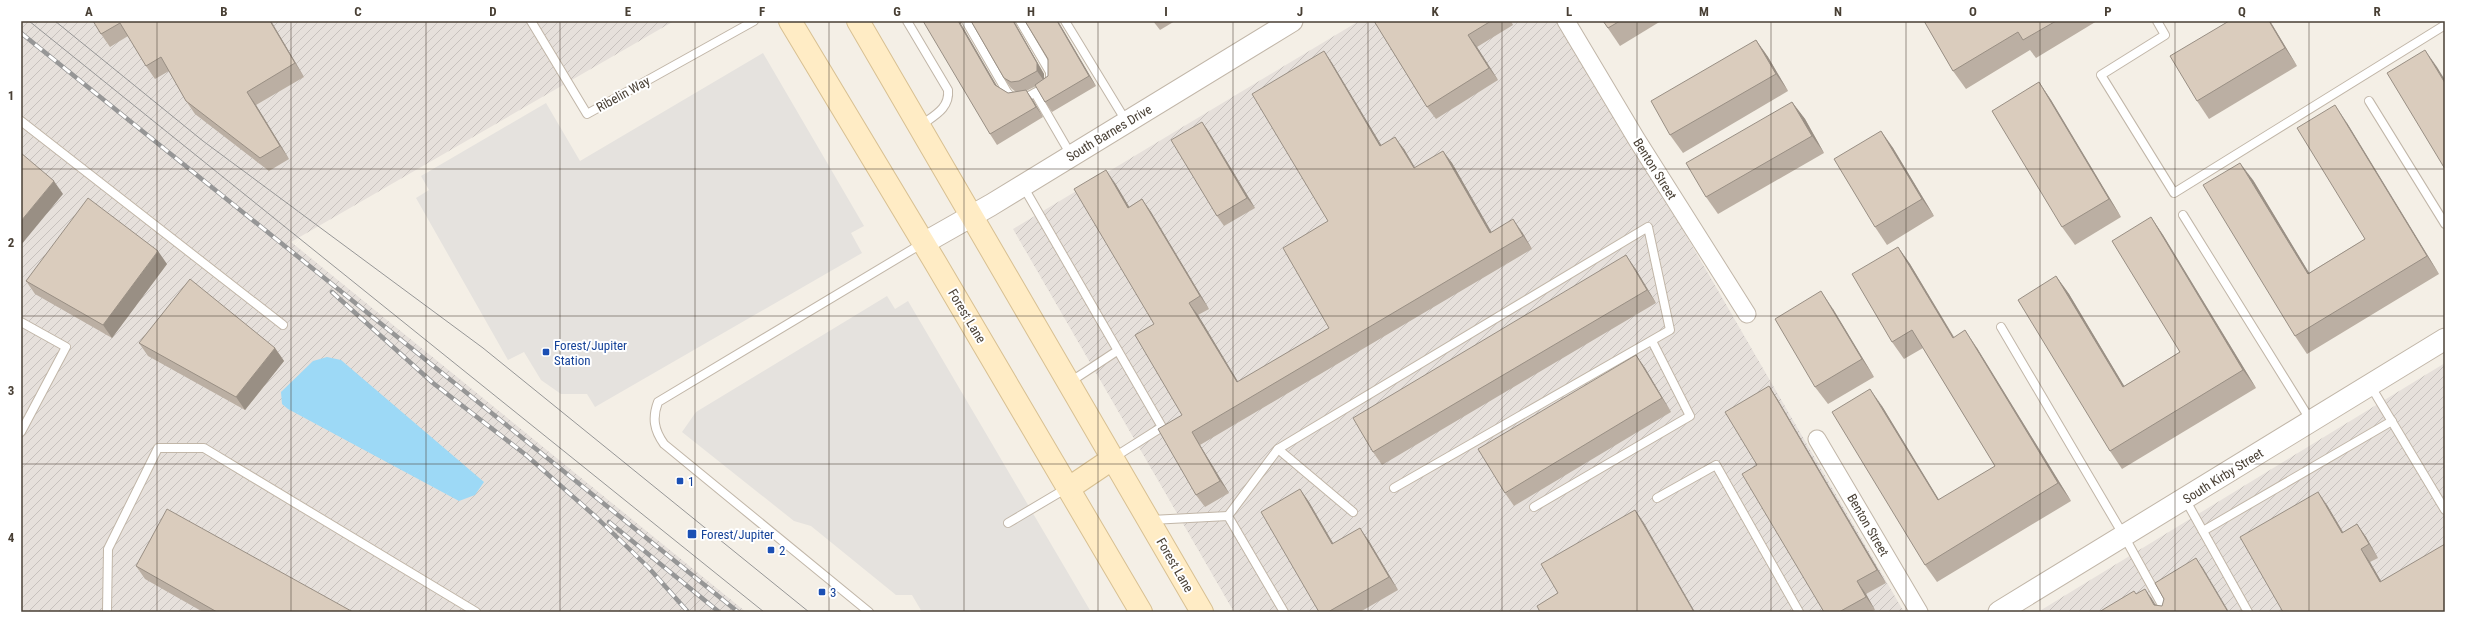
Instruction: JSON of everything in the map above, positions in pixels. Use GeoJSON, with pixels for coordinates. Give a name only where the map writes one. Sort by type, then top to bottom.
{"type":"FeatureCollection","features":[{"type":"Feature","properties":{"kind":"main road","name":"Forest Lane"},"geometry":{"type":"LineString","coordinates":[[790,21],[924,243],[1141,612]]}},
{"type":"Feature","properties":{"kind":"main road","name":"Forest Lane"},"geometry":{"type":"LineString","coordinates":[[858,21],[972,216],[1067,383],[1202,612]]}},
{"type":"Feature","properties":{"kind":"main road"},"geometry":{"type":"LineString","coordinates":[[1068,488],[1112,459]]}},
{"type":"Feature","properties":{"kind":"street","name":"South Barnes Drive"},"geometry":{"type":"LineString","coordinates":[[924,243],[972,216],[1292,21]]}},
{"type":"Feature","properties":{"kind":"street","name":"Benton Street"},"geometry":{"type":"LineString","coordinates":[[1566,21],[1637,140],[1747,314]]}},
{"type":"Feature","properties":{"kind":"street","name":"South Kirby Street"},"geometry":{"type":"LineString","coordinates":[[1999,612],[2445,339]]}},
{"type":"Feature","properties":{"kind":"street","name":"Benton Street"},"geometry":{"type":"LineString","coordinates":[[1818,439],[1919,612]]}},
{"type":"Feature","properties":{"kind":"lane","name":"Ribelin Way"},"geometry":{"type":"LineString","coordinates":[[531,21],[587,114],[754,21]]}},
{"type":"Feature","properties":{"kind":"lane"},"geometry":{"type":"LineString","coordinates":[[908,21],[948,90],[949,96],[943,110],[919,126]]}},
{"type":"Feature","properties":{"kind":"lane"},"geometry":{"type":"LineString","coordinates":[[966,21],[1011,97],[1025,98],[1050,84],[1052,80],[1050,72],[1020,21]]}},
{"type":"Feature","properties":{"kind":"lane"},"geometry":{"type":"LineString","coordinates":[[1065,21],[1127,122]]}},
{"type":"Feature","properties":{"kind":"lane"},"geometry":{"type":"LineString","coordinates":[[2157,21],[2166,35],[2101,75],[2174,193],[2445,25]]}},
{"type":"Feature","properties":{"kind":"lane"},"geometry":{"type":"LineString","coordinates":[[1035,93],[1071,156]]}},
{"type":"Feature","properties":{"kind":"lane"},"geometry":{"type":"LineString","coordinates":[[2369,101],[2445,224]]}},
{"type":"Feature","properties":{"kind":"lane"},"geometry":{"type":"LineString","coordinates":[[21,121],[283,325]]}},
{"type":"Feature","properties":{"kind":"lane"},"geometry":{"type":"LineString","coordinates":[[1023,185],[1162,427],[1112,459]]}},
{"type":"Feature","properties":{"kind":"lane"},"geometry":{"type":"LineString","coordinates":[[2183,215],[2312,421]]}},
{"type":"Feature","properties":{"kind":"lane"},"geometry":{"type":"LineString","coordinates":[[1228,516],[1278,449],[1648,227],[1670,330],[1394,488]]}},
{"type":"Feature","properties":{"kind":"lane"},"geometry":{"type":"LineString","coordinates":[[869,612],[724,495],[664,444],[657,435],[654,424],[654,412],[658,402],[924,243]]}},
{"type":"Feature","properties":{"kind":"lane"},"geometry":{"type":"LineString","coordinates":[[21,322],[66,347],[21,432]]}},
{"type":"Feature","properties":{"kind":"lane"},"geometry":{"type":"LineString","coordinates":[[2001,326],[2124,536],[2166,612]]}},
{"type":"Feature","properties":{"kind":"lane"},"geometry":{"type":"LineString","coordinates":[[1534,507],[1690,416],[1652,341]]}},
{"type":"Feature","properties":{"kind":"lane"},"geometry":{"type":"LineString","coordinates":[[1067,383],[1117,351]]}},
{"type":"Feature","properties":{"kind":"lane"},"geometry":{"type":"LineString","coordinates":[[2370,385],[2445,510]]}},
{"type":"Feature","properties":{"kind":"lane"},"geometry":{"type":"LineString","coordinates":[[2203,531],[2392,421]]}},
{"type":"Feature","properties":{"kind":"lane"},"geometry":{"type":"LineString","coordinates":[[106,612],[108,549],[158,448],[204,448],[476,612]]}},
{"type":"Feature","properties":{"kind":"lane"},"geometry":{"type":"LineString","coordinates":[[1278,449],[1353,512]]}},
{"type":"Feature","properties":{"kind":"lane"},"geometry":{"type":"LineString","coordinates":[[1657,498],[1716,465],[1799,612]]}},
{"type":"Feature","properties":{"kind":"lane"},"geometry":{"type":"LineString","coordinates":[[1008,523],[1068,488]]}},
{"type":"Feature","properties":{"kind":"lane"},"geometry":{"type":"LineString","coordinates":[[2185,499],[2248,612]]}},
{"type":"Feature","properties":{"kind":"lane"},"geometry":{"type":"LineString","coordinates":[[1148,520],[1228,516]]}},
{"type":"Feature","properties":{"kind":"lane"},"geometry":{"type":"LineString","coordinates":[[1228,516],[1284,612]]}},
{"type":"Feature","properties":{"kind":"shaded area"},"geometry":{"type":"Polygon","coordinates":[[[21,21],[674,21],[291,242],[746,612],[21,612],[21,21]]]}},
{"type":"Feature","properties":{"kind":"shaded area"},"geometry":{"type":"Polygon","coordinates":[[[1359,21],[1562,21],[1904,612],[1234,612],[1013,229],[1359,21]]]}},
{"type":"Feature","properties":{"kind":"shaded area"},"geometry":{"type":"Polygon","coordinates":[[[763,53],[864,226],[851,233],[862,253],[595,407],[587,394],[561,394],[541,380],[524,352],[508,360],[416,198],[429,190],[421,176],[546,103],[580,161],[763,53]]]}},
{"type":"Feature","properties":{"kind":"shaded area"},"geometry":{"type":"Polygon","coordinates":[[[887,296],[895,309],[908,301],[1091,612],[922,612],[912,595],[896,595],[811,526],[794,521],[682,432],[696,412],[887,296]]]}},
{"type":"Feature","properties":{"kind":"shaded area"},"geometry":{"type":"Polygon","coordinates":[[[2445,363],[2445,612],[2038,612],[2445,363]]]}},
{"type":"Feature","properties":{"kind":"water"},"geometry":{"type":"Polygon","coordinates":[[[327,357],[341,360],[484,482],[475,495],[459,501],[288,409],[282,404],[281,392],[313,361],[327,357]]]}},
{"type":"Feature","properties":{"kind":"building"},"geometry":{"type":"Polygon","coordinates":[[[93,21],[270,21],[295,63],[247,92],[280,146],[260,158],[186,101],[161,57],[146,66],[120,23],[101,34],[93,21]]]}},
{"type":"Feature","properties":{"kind":"building"},"geometry":{"type":"Polygon","coordinates":[[[923,21],[958,21],[995,85],[1008,93],[1026,90],[1036,107],[990,134],[923,21]]]}},
{"type":"Feature","properties":{"kind":"building"},"geometry":{"type":"Polygon","coordinates":[[[971,21],[1013,21],[1037,63],[1037,71],[1019,81],[1011,82],[1004,78],[971,21]]]}},
{"type":"Feature","properties":{"kind":"building"},"geometry":{"type":"Polygon","coordinates":[[[1025,21],[1057,21],[1089,76],[1045,102],[1035,85],[1048,76],[1048,59],[1025,21]]]}},
{"type":"Feature","properties":{"kind":"building"},"geometry":{"type":"Polygon","coordinates":[[[1374,21],[1491,21],[1468,35],[1489,68],[1427,107],[1374,21]]]}},
{"type":"Feature","properties":{"kind":"building"},"geometry":{"type":"Polygon","coordinates":[[[1603,21],[1620,21],[1608,28],[1603,21]]]}},
{"type":"Feature","properties":{"kind":"building"},"geometry":{"type":"Polygon","coordinates":[[[1924,21],[2056,21],[2023,40],[2018,32],[1953,71],[1924,21]]]}},
{"type":"Feature","properties":{"kind":"building"},"geometry":{"type":"Polygon","coordinates":[[[2229,21],[2269,21],[2285,48],[2197,101],[2170,56],[2229,21]]]}},
{"type":"Feature","properties":{"kind":"building"},"geometry":{"type":"Polygon","coordinates":[[[1756,40],[1776,74],[1670,135],[1651,101],[1756,40]]]}},
{"type":"Feature","properties":{"kind":"building"},"geometry":{"type":"Polygon","coordinates":[[[2425,50],[2445,83],[2445,169],[2387,73],[2425,50]]]}},
{"type":"Feature","properties":{"kind":"building"},"geometry":{"type":"Polygon","coordinates":[[[1324,51],[1380,146],[1395,137],[1414,168],[1443,151],[1490,233],[1513,219],[1523,236],[1192,432],[1220,481],[1196,495],[1158,429],[1182,415],[1135,335],[1154,324],[1074,189],[1106,170],[1128,208],[1142,199],[1200,296],[1189,303],[1237,382],[1329,328],[1283,248],[1328,221],[1252,94],[1324,51]]]}},
{"type":"Feature","properties":{"kind":"building"},"geometry":{"type":"Polygon","coordinates":[[[2039,82],[2109,199],[2062,227],[1992,111],[2039,82]]]}},
{"type":"Feature","properties":{"kind":"building"},"geometry":{"type":"Polygon","coordinates":[[[1792,102],[1812,136],[1706,197],[1686,163],[1792,102]]]}},
{"type":"Feature","properties":{"kind":"building"},"geometry":{"type":"Polygon","coordinates":[[[2335,105],[2427,256],[2295,336],[2203,185],[2240,163],[2308,274],[2365,239],[2297,128],[2335,105]]]}},
{"type":"Feature","properties":{"kind":"building"},"geometry":{"type":"Polygon","coordinates":[[[1202,122],[1247,198],[1217,216],[1171,140],[1202,122]]]}},
{"type":"Feature","properties":{"kind":"building"},"geometry":{"type":"Polygon","coordinates":[[[1881,131],[1922,199],[1875,227],[1834,159],[1881,131]]]}},
{"type":"Feature","properties":{"kind":"building"},"geometry":{"type":"Polygon","coordinates":[[[21,153],[54,181],[21,221],[21,153]]]}},
{"type":"Feature","properties":{"kind":"building"},"geometry":{"type":"Polygon","coordinates":[[[88,198],[158,251],[103,325],[26,281],[88,198]]]}},
{"type":"Feature","properties":{"kind":"building"},"geometry":{"type":"Polygon","coordinates":[[[2151,217],[2243,370],[2110,451],[2018,300],[2056,276],[2123,387],[2180,352],[2112,241],[2151,217]]]}},
{"type":"Feature","properties":{"kind":"building"},"geometry":{"type":"Polygon","coordinates":[[[1898,247],[1953,338],[1965,330],[2058,483],[1925,565],[1832,412],[1870,389],[1938,500],[1995,466],[1912,330],[1892,342],[1852,274],[1898,247]]]}},
{"type":"Feature","properties":{"kind":"building"},"geometry":{"type":"Polygon","coordinates":[[[1626,255],[1647,290],[1373,452],[1353,418],[1626,255]]]}},
{"type":"Feature","properties":{"kind":"building"},"geometry":{"type":"Polygon","coordinates":[[[190,279],[275,348],[236,397],[139,343],[190,279]]]}},
{"type":"Feature","properties":{"kind":"building"},"geometry":{"type":"Polygon","coordinates":[[[1821,291],[1862,359],[1815,387],[1775,319],[1821,291]]]}},
{"type":"Feature","properties":{"kind":"building"},"geometry":{"type":"Polygon","coordinates":[[[1636,355],[1662,398],[1505,493],[1478,449],[1636,355]]]}},
{"type":"Feature","properties":{"kind":"building"},"geometry":{"type":"Polygon","coordinates":[[[1769,386],[1877,570],[1857,581],[1866,597],[1839,612],[1824,612],[1742,474],[1757,465],[1725,412],[1769,386]]]}},
{"type":"Feature","properties":{"kind":"building"},"geometry":{"type":"Polygon","coordinates":[[[1300,489],[1332,544],[1360,528],[1389,577],[1328,612],[1319,612],[1261,512],[1300,489]]]}},
{"type":"Feature","properties":{"kind":"building"},"geometry":{"type":"Polygon","coordinates":[[[2318,492],[2342,533],[2357,524],[2369,544],[2361,549],[2380,582],[2445,544],[2445,612],[2283,612],[2240,537],[2318,492]]]}},
{"type":"Feature","properties":{"kind":"building"},"geometry":{"type":"Polygon","coordinates":[[[167,509],[353,612],[217,612],[136,566],[167,509]]]}},
{"type":"Feature","properties":{"kind":"building"},"geometry":{"type":"Polygon","coordinates":[[[1635,510],[1694,612],[1540,612],[1537,606],[1558,593],[1541,564],[1635,510]]]}},
{"type":"Feature","properties":{"kind":"building"},"geometry":{"type":"Polygon","coordinates":[[[2196,558],[2228,612],[2099,612],[2134,591],[2136,594],[2145,589],[2154,605],[2162,606],[2164,599],[2155,583],[2196,558]]]}},
{"type":"Feature","properties":{"kind":"tram line"},"geometry":{"type":"LineString","coordinates":[[29,21],[764,612]]}},
{"type":"Feature","properties":{"kind":"tram line"},"geometry":{"type":"LineString","coordinates":[[55,21],[203,141],[483,348],[809,612]]}},
{"type":"Feature","properties":{"kind":"railway"},"geometry":{"type":"LineString","coordinates":[[21,33],[738,612]]}},
{"type":"Feature","properties":{"kind":"railway"},"geometry":{"type":"LineString","coordinates":[[332,292],[433,383],[526,455],[596,517],[648,567],[688,612]]}},
{"type":"Feature","properties":{"kind":"railway"},"geometry":{"type":"LineString","coordinates":[[609,522],[719,612]]}},
{"type":"Feature","properties":{"kind":"place","name":"Forest/Jupiter Station"},"geometry":{"type":"Point","coordinates":[546,352]}},
{"type":"Feature","properties":{"kind":"place","name":"1"},"geometry":{"type":"Point","coordinates":[680,481]}},
{"type":"Feature","properties":{"kind":"place","name":"Forest/Jupiter"},"geometry":{"type":"Point","coordinates":[692,534]}},
{"type":"Feature","properties":{"kind":"place","name":"2"},"geometry":{"type":"Point","coordinates":[771,550]}},
{"type":"Feature","properties":{"kind":"place","name":"3"},"geometry":{"type":"Point","coordinates":[822,592]}}]}
